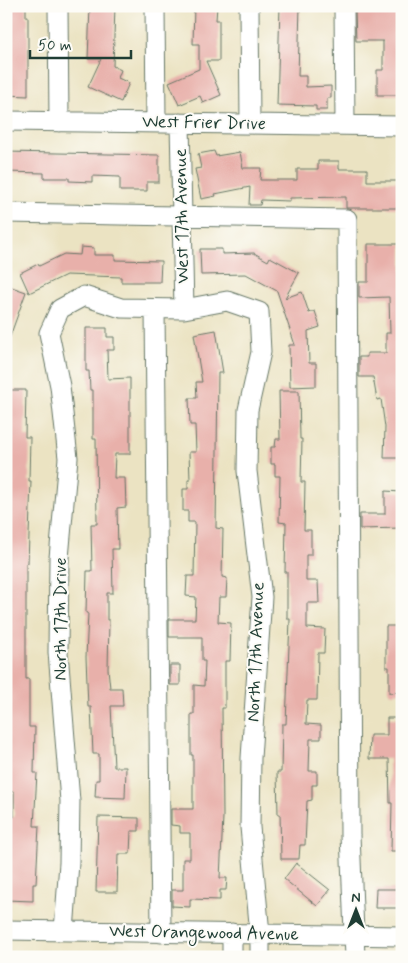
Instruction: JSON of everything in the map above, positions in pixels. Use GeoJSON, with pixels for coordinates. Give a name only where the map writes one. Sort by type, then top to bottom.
{"type":"FeatureCollection","features":[{"type":"Feature","properties":{"kind":"street"},"geometry":{"type":"LineString","coordinates":[[58,6],[58,122]]}},
{"type":"Feature","properties":{"kind":"street"},"geometry":{"type":"LineString","coordinates":[[155,6],[156,123]]}},
{"type":"Feature","properties":{"kind":"street"},"geometry":{"type":"LineString","coordinates":[[249,6],[250,124]]}},
{"type":"Feature","properties":{"kind":"street"},"geometry":{"type":"LineString","coordinates":[[344,6],[345,125]]}},
{"type":"Feature","properties":{"kind":"street","name":"West Frier Drive"},"geometry":{"type":"LineString","coordinates":[[6,121],[402,126]]}},
{"type":"Feature","properties":{"kind":"street","name":"West 17th Avenue"},"geometry":{"type":"LineString","coordinates":[[180,123],[184,310]]}},
{"type":"Feature","properties":{"kind":"street"},"geometry":{"type":"LineString","coordinates":[[6,213],[182,218],[347,219],[350,825],[355,957]]}},
{"type":"Feature","properties":{"kind":"street","name":"North 17th Drive"},"geometry":{"type":"LineString","coordinates":[[64,932],[69,862],[70,801],[58,643],[59,558],[68,458],[60,386],[49,333],[60,310],[84,296],[121,308],[155,309]]}},
{"type":"Feature","properties":{"kind":"street","name":"North 17th Avenue"},"geometry":{"type":"LineString","coordinates":[[184,310],[227,301],[259,312],[261,352],[248,410],[247,472],[262,596],[251,758],[250,826],[260,934],[260,957]]}},
{"type":"Feature","properties":{"kind":"street"},"geometry":{"type":"LineString","coordinates":[[161,933],[155,309],[184,310]]}},
{"type":"Feature","properties":{"kind":"street","name":"West Orangewood Avenue"},"geometry":{"type":"LineString","coordinates":[[6,930],[402,936]]}},
{"type":"Feature","properties":{"kind":"street"},"geometry":{"type":"LineString","coordinates":[[232,934],[232,957]]}},
{"type":"Feature","properties":{"kind":"building"},"geometry":{"type":"Polygon","coordinates":[[[8,6],[26,6],[26,17],[28,17],[28,96],[6,95],[8,6]]]}},
{"type":"Feature","properties":{"kind":"building"},"geometry":{"type":"Polygon","coordinates":[[[90,6],[115,6],[113,66],[121,70],[118,78],[129,83],[121,102],[88,87],[101,59],[88,59],[90,6]]]}},
{"type":"Feature","properties":{"kind":"building"},"geometry":{"type":"Polygon","coordinates":[[[194,6],[217,6],[216,20],[219,20],[219,61],[206,61],[221,95],[203,103],[200,96],[179,105],[169,82],[199,69],[199,44],[193,44],[194,6]]]}},
{"type":"Feature","properties":{"kind":"building"},"geometry":{"type":"Polygon","coordinates":[[[280,6],[300,6],[298,76],[306,76],[306,87],[331,86],[331,98],[327,98],[327,110],[316,110],[316,106],[277,105],[280,6]]]}},
{"type":"Feature","properties":{"kind":"building"},"geometry":{"type":"Polygon","coordinates":[[[374,6],[399,6],[399,24],[402,24],[402,95],[377,95],[377,70],[383,70],[383,41],[356,41],[355,11],[374,11],[374,6]]]}},
{"type":"Feature","properties":{"kind":"building"},"geometry":{"type":"Polygon","coordinates":[[[214,151],[216,156],[240,152],[243,168],[261,168],[260,180],[297,180],[297,169],[318,169],[318,161],[339,161],[339,169],[367,169],[367,181],[402,181],[402,208],[346,208],[346,197],[290,198],[290,201],[261,200],[260,205],[249,205],[250,187],[215,194],[216,196],[201,199],[195,169],[201,168],[198,154],[214,151]]]}},
{"type":"Feature","properties":{"kind":"building"},"geometry":{"type":"Polygon","coordinates":[[[6,152],[159,155],[159,182],[147,182],[147,191],[120,191],[120,177],[92,176],[92,182],[69,181],[69,178],[44,178],[44,173],[6,172],[6,152]]]}},
{"type":"Feature","properties":{"kind":"building"},"geometry":{"type":"Polygon","coordinates":[[[368,244],[402,244],[402,458],[384,458],[385,427],[381,399],[377,400],[373,377],[359,377],[359,357],[367,357],[367,353],[386,353],[386,333],[390,333],[389,297],[359,298],[359,282],[368,282],[368,244]]]}},
{"type":"Feature","properties":{"kind":"building"},"geometry":{"type":"Polygon","coordinates":[[[81,247],[94,248],[94,255],[115,255],[115,260],[161,261],[160,282],[121,282],[121,277],[66,275],[29,293],[20,273],[64,254],[80,255],[81,247]]]}},
{"type":"Feature","properties":{"kind":"building"},"geometry":{"type":"Polygon","coordinates":[[[200,249],[222,249],[222,254],[254,253],[268,261],[270,257],[299,273],[285,298],[302,292],[309,313],[315,311],[320,327],[308,331],[309,363],[316,363],[316,386],[290,387],[289,345],[295,345],[277,291],[246,274],[201,275],[200,249]]]}},
{"type":"Feature","properties":{"kind":"building"},"geometry":{"type":"Polygon","coordinates":[[[6,285],[26,292],[8,342],[6,342],[6,285]]]}},
{"type":"Feature","properties":{"kind":"building"},"geometry":{"type":"Polygon","coordinates":[[[86,328],[107,328],[107,337],[114,337],[114,350],[107,350],[108,379],[130,378],[130,454],[115,454],[114,478],[125,478],[126,507],[117,508],[118,549],[112,549],[113,593],[107,593],[110,688],[122,688],[123,706],[111,706],[114,767],[126,767],[125,798],[95,797],[96,780],[99,780],[99,754],[93,754],[91,707],[88,707],[86,657],[88,613],[86,613],[87,571],[92,571],[91,524],[97,524],[96,439],[93,439],[93,390],[90,390],[89,371],[86,371],[86,328]]]}},
{"type":"Feature","properties":{"kind":"building"},"geometry":{"type":"Polygon","coordinates":[[[216,330],[223,373],[218,373],[216,528],[223,529],[222,577],[227,578],[226,597],[219,597],[218,622],[231,623],[230,661],[225,661],[225,708],[222,708],[223,817],[220,878],[227,878],[226,890],[220,890],[220,900],[190,899],[190,907],[172,906],[172,890],[183,890],[183,859],[190,859],[190,833],[180,833],[180,826],[171,825],[171,809],[193,809],[191,714],[194,714],[194,685],[204,686],[205,661],[202,661],[202,637],[169,637],[169,619],[195,619],[196,597],[186,596],[187,576],[194,576],[195,522],[188,522],[188,511],[183,511],[183,489],[188,489],[188,480],[190,480],[189,452],[196,452],[195,425],[190,425],[189,398],[197,398],[196,382],[202,382],[194,334],[216,330]]]}},
{"type":"Feature","properties":{"kind":"building"},"geometry":{"type":"Polygon","coordinates":[[[6,390],[26,390],[25,437],[30,437],[29,481],[31,481],[28,563],[26,563],[26,679],[29,679],[29,727],[35,727],[34,773],[37,773],[34,826],[39,826],[36,884],[33,884],[33,901],[6,900],[6,817],[14,817],[14,792],[6,791],[6,390]]]}},
{"type":"Feature","properties":{"kind":"building"},"geometry":{"type":"Polygon","coordinates":[[[279,391],[299,391],[300,439],[302,439],[301,482],[305,482],[304,530],[311,530],[311,555],[306,555],[306,581],[318,581],[319,603],[307,603],[307,628],[325,629],[324,653],[318,653],[317,700],[307,700],[306,724],[321,725],[321,739],[310,739],[309,771],[317,771],[317,785],[312,785],[312,800],[307,801],[305,845],[300,845],[299,859],[281,859],[280,814],[278,814],[277,772],[281,772],[282,724],[286,724],[290,619],[287,619],[287,572],[285,572],[286,523],[279,522],[280,476],[275,476],[275,464],[271,464],[271,447],[275,447],[276,439],[280,439],[279,391]]]}},
{"type":"Feature","properties":{"kind":"building"},"geometry":{"type":"Polygon","coordinates":[[[385,491],[402,492],[402,528],[360,529],[360,514],[385,514],[385,491]]]}},
{"type":"Feature","properties":{"kind":"building"},"geometry":{"type":"Polygon","coordinates":[[[386,626],[402,626],[402,692],[389,693],[389,667],[386,667],[386,626]]]}},
{"type":"Feature","properties":{"kind":"building"},"geometry":{"type":"Polygon","coordinates":[[[170,665],[180,665],[180,685],[170,685],[170,665]]]}},
{"type":"Feature","properties":{"kind":"building"},"geometry":{"type":"Polygon","coordinates":[[[387,718],[402,718],[402,851],[391,851],[392,803],[390,803],[389,759],[369,759],[370,735],[387,735],[387,718]]]}},
{"type":"Feature","properties":{"kind":"building"},"geometry":{"type":"Polygon","coordinates":[[[98,817],[139,818],[139,831],[131,831],[130,854],[118,854],[117,892],[96,892],[98,817]]]}},
{"type":"Feature","properties":{"kind":"building"},"geometry":{"type":"Polygon","coordinates":[[[296,863],[330,890],[317,906],[284,879],[296,863]]]}},
{"type":"Feature","properties":{"kind":"building"},"geometry":{"type":"Polygon","coordinates":[[[376,889],[402,889],[402,908],[375,908],[376,889]]]}}]}
